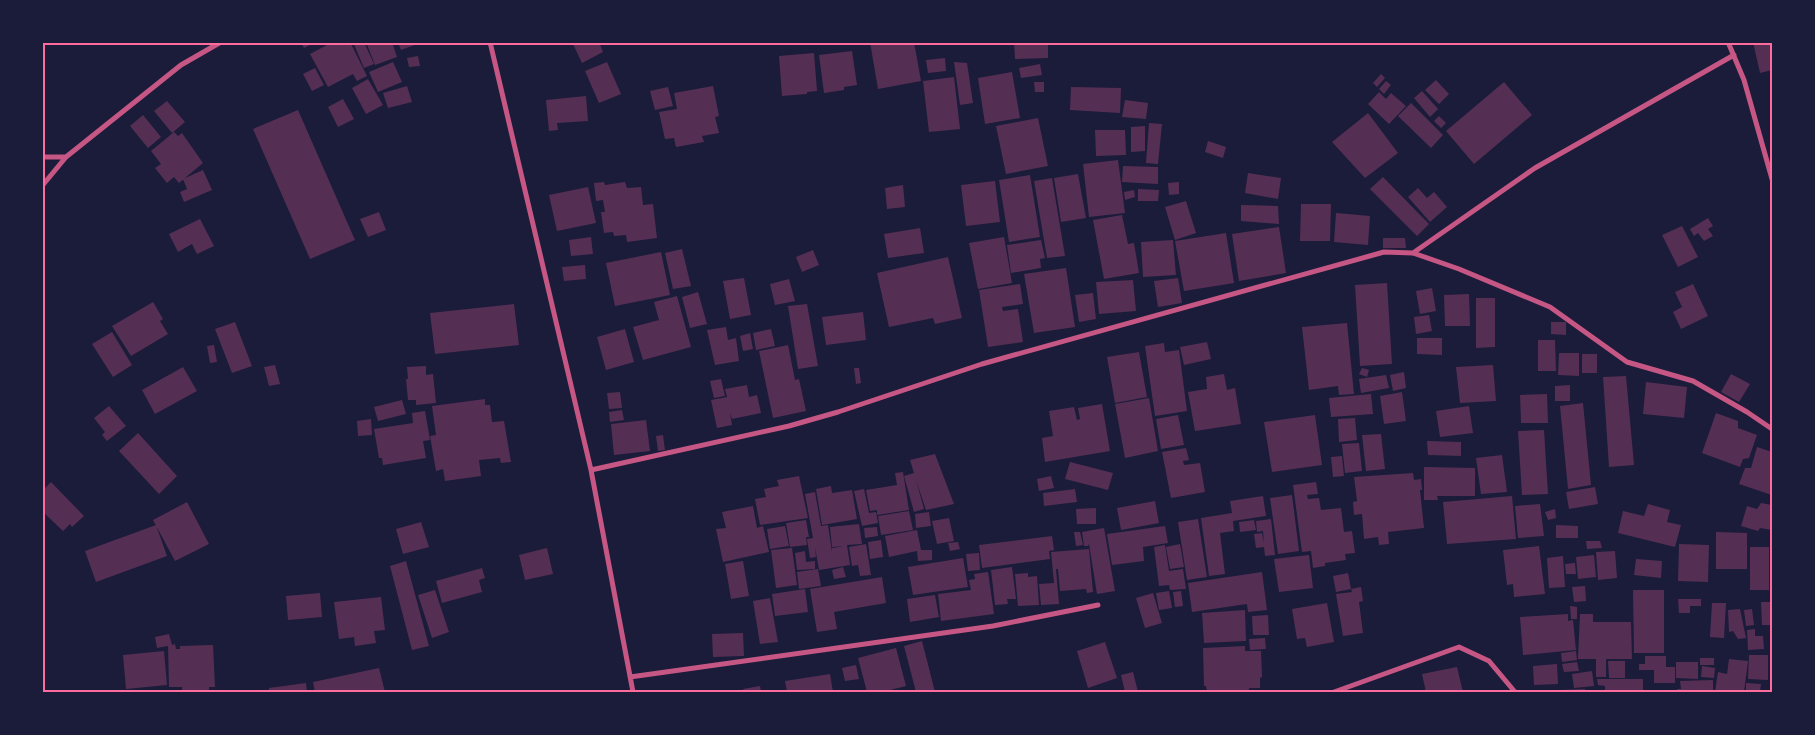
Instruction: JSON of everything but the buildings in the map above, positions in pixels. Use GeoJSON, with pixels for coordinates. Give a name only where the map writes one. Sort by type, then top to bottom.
{"type":"FeatureCollection","features":[{"type":"Feature","properties":{"kind":"street"},"geometry":{"type":"LineString","coordinates":[[42,186],[66,157],[181,64],[221,42]]}},
{"type":"Feature","properties":{"kind":"street"},"geometry":{"type":"LineString","coordinates":[[490,42],[590,470],[634,692]]}},
{"type":"Feature","properties":{"kind":"street"},"geometry":{"type":"LineString","coordinates":[[1728,42],[1744,80],[1772,179]]}},
{"type":"Feature","properties":{"kind":"street"},"geometry":{"type":"LineString","coordinates":[[1413,253],[1534,168],[1734,55]]}},
{"type":"Feature","properties":{"kind":"street"},"geometry":{"type":"LineString","coordinates":[[42,157],[66,157]]}},
{"type":"Feature","properties":{"kind":"street"},"geometry":{"type":"LineString","coordinates":[[590,470],[789,426],[838,412],[982,364],[1384,252],[1413,253],[1459,269],[1550,307],[1627,362],[1693,381],[1748,412],[1772,429]]}},
{"type":"Feature","properties":{"kind":"street"},"geometry":{"type":"LineString","coordinates":[[630,677],[993,626],[1098,605]]}},
{"type":"Feature","properties":{"kind":"street"},"geometry":{"type":"LineString","coordinates":[[1334,692],[1459,647],[1489,661],[1515,692]]}}]}
